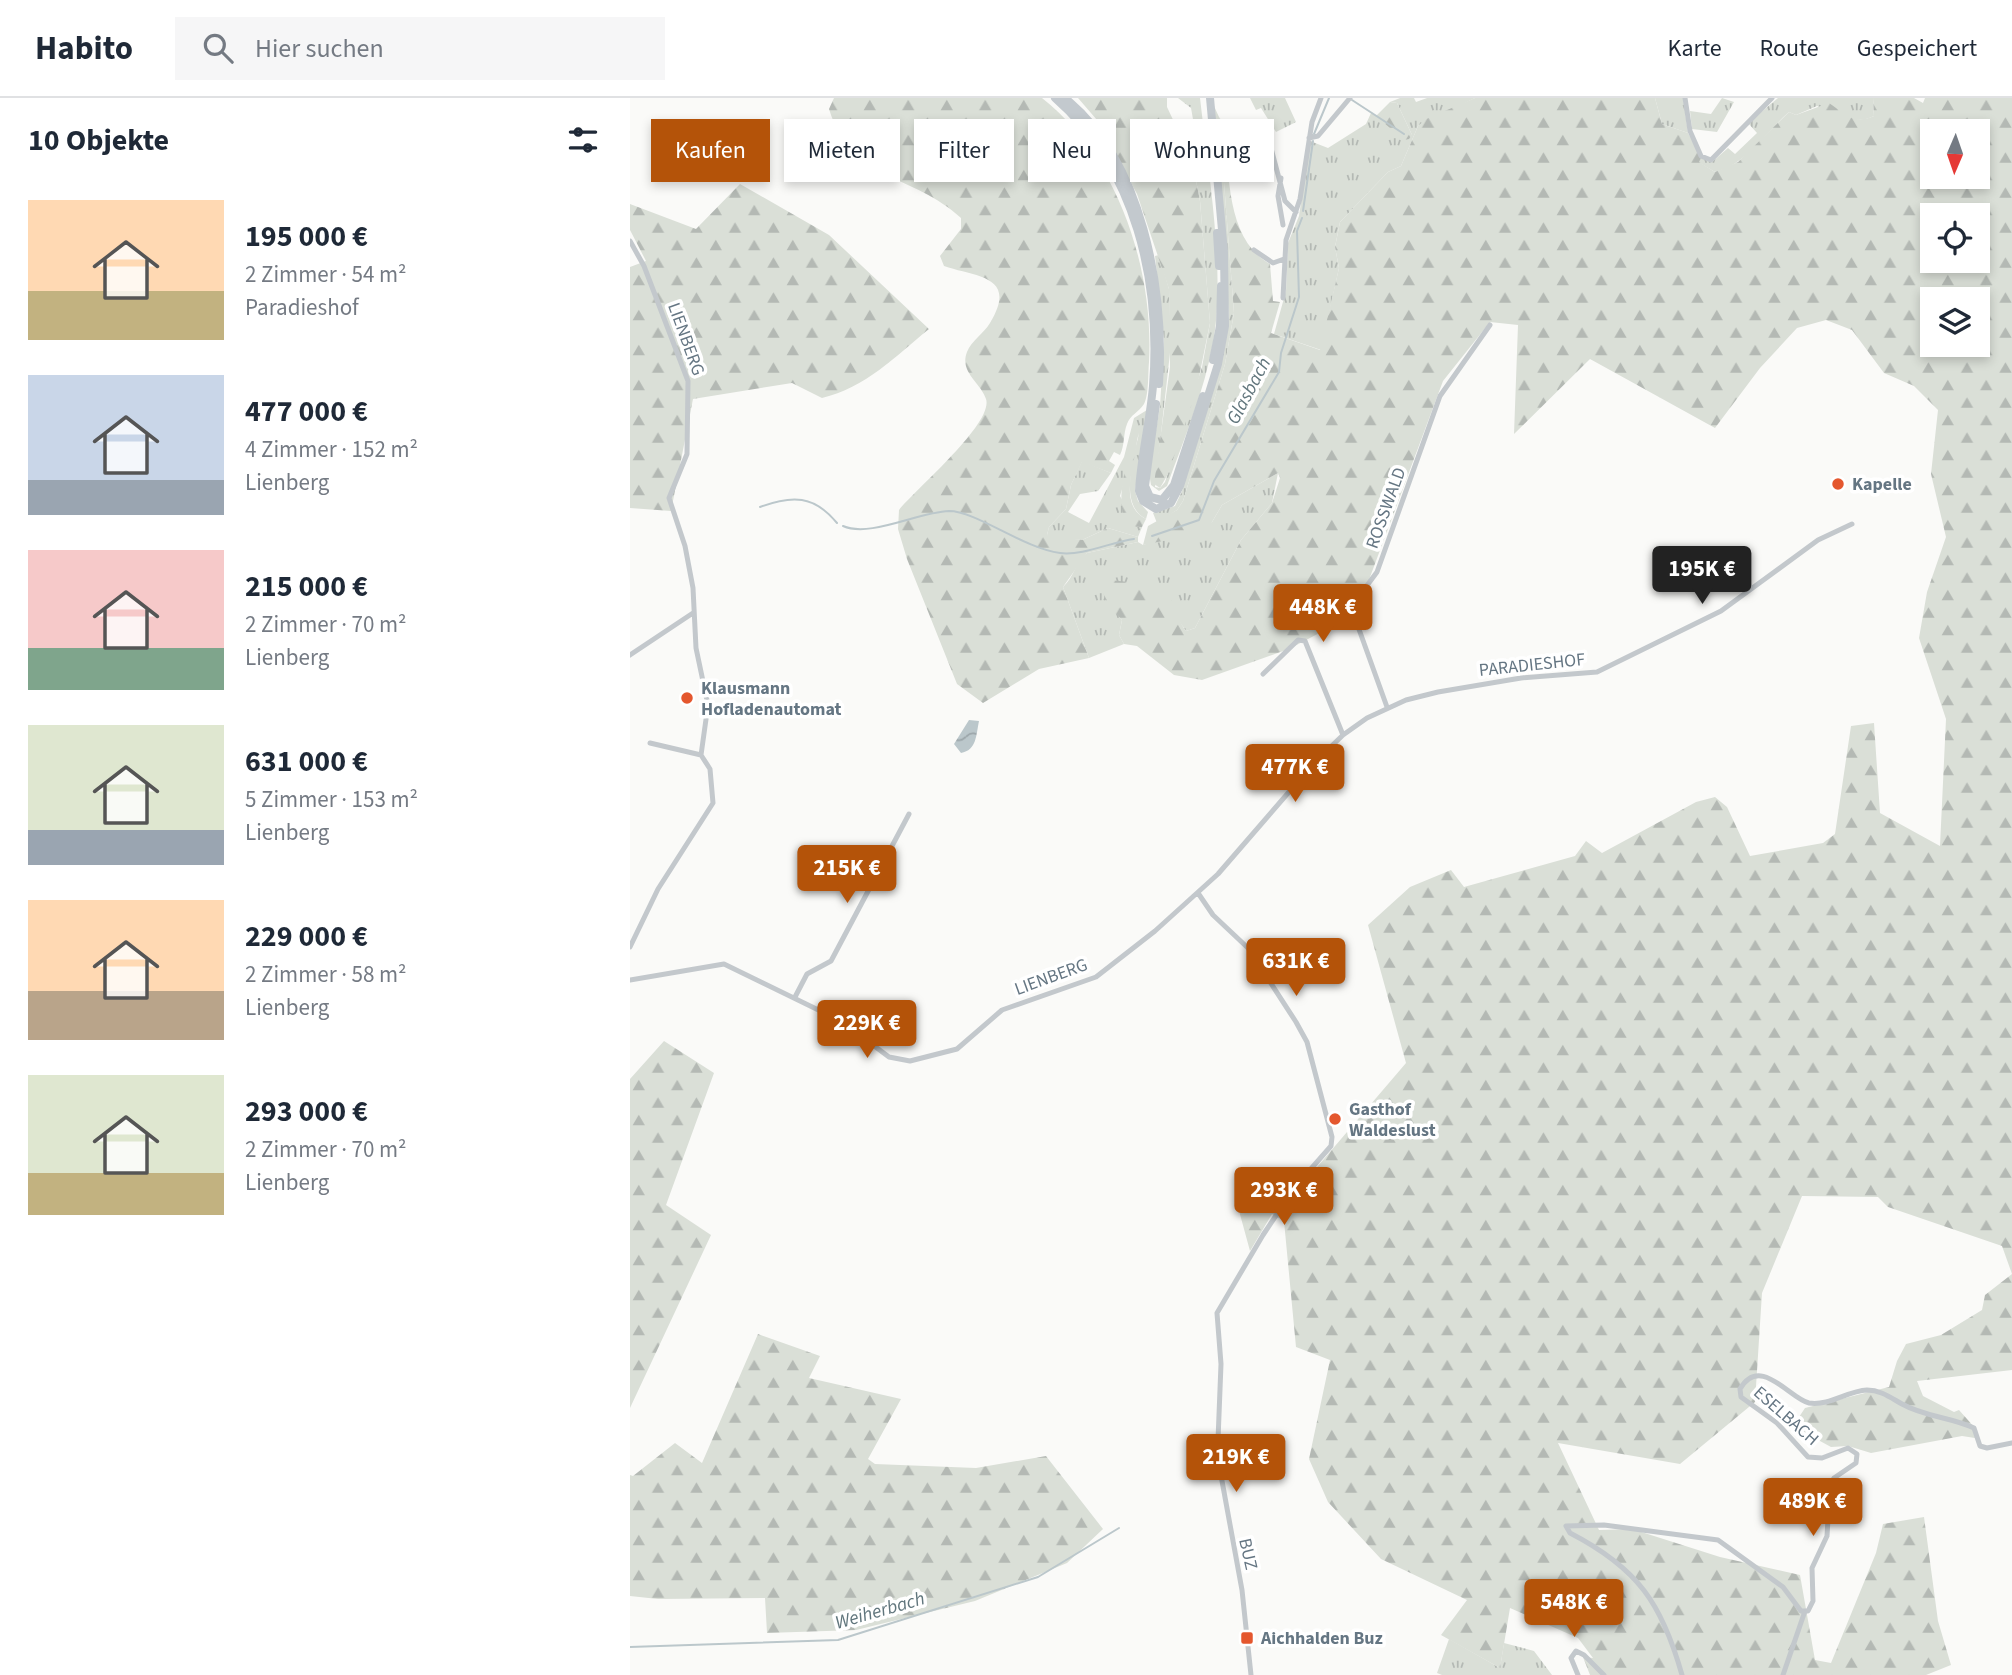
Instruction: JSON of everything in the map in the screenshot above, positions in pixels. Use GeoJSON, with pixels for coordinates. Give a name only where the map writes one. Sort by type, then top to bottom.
{"type":"FeatureCollection","features":[{"type":"Feature","properties":{"kind":"main road"},"geometry":{"type":"LineString","coordinates":[[1055,98],[1084,127],[1100,150],[1126,198],[1143,247],[1152,293],[1155,352],[1139,491],[1143,501],[1156,509],[1171,503],[1180,486],[1218,364],[1226,326],[1224,252],[1210,98]]}},
{"type":"Feature","properties":{"kind":"main road"},"geometry":{"type":"LineString","coordinates":[[1065,98],[1090,122],[1106,147],[1132,195],[1148,244],[1161,334],[1158,392],[1145,486],[1152,498],[1162,500],[1174,485],[1212,365],[1220,326],[1220,284],[1204,98]]}},
{"type":"Feature","properties":{"kind":"street"},"geometry":{"type":"LineString","coordinates":[[1283,298],[1286,240],[1296,212],[1309,138],[1321,98]]}},
{"type":"Feature","properties":{"kind":"street"},"geometry":{"type":"LineString","coordinates":[[1309,138],[1318,136],[1350,98]]}},
{"type":"Feature","properties":{"kind":"street"},"geometry":{"type":"LineString","coordinates":[[1685,98],[1690,131],[1701,156],[1711,160],[1772,98]]}},
{"type":"Feature","properties":{"kind":"street"},"geometry":{"type":"LineString","coordinates":[[1274,156],[1285,201],[1296,212]]}},
{"type":"Feature","properties":{"kind":"street"},"geometry":{"type":"LineString","coordinates":[[1281,178],[1278,180],[1278,196],[1283,225]]}},
{"type":"Feature","properties":{"kind":"street","name":"LIENBERG"},"geometry":{"type":"LineString","coordinates":[[630,241],[644,266],[688,381],[687,454],[669,498],[685,546],[693,587],[693,613],[708,705],[701,755],[710,769],[713,803],[658,889],[630,947]]}},
{"type":"Feature","properties":{"kind":"street"},"geometry":{"type":"LineString","coordinates":[[1254,250],[1270,262],[1284,259]]}},
{"type":"Feature","properties":{"kind":"street","name":"ROSSWALD"},"geometry":{"type":"LineString","coordinates":[[1387,707],[1356,621],[1354,603],[1377,572],[1440,396],[1490,325]]}},
{"type":"Feature","properties":{"kind":"street","name":"PARADIESHOF"},"geometry":{"type":"LineString","coordinates":[[1387,707],[1406,700],[1497,681],[1597,672],[1721,611],[1818,540],[1852,524]]}},
{"type":"Feature","properties":{"kind":"street"},"geometry":{"type":"LineString","coordinates":[[630,655],[693,613]]}},
{"type":"Feature","properties":{"kind":"street"},"geometry":{"type":"LineString","coordinates":[[1263,674],[1292,644],[1298,640],[1305,641],[1343,735]]}},
{"type":"Feature","properties":{"kind":"street","name":"LIENBERG"},"geometry":{"type":"LineString","coordinates":[[630,980],[724,964],[841,1021],[888,1058],[911,1061],[957,1049],[1002,1010],[1096,977],[1198,893],[1343,735],[1387,707]]}},
{"type":"Feature","properties":{"kind":"street"},"geometry":{"type":"LineString","coordinates":[[650,743],[701,755]]}},
{"type":"Feature","properties":{"kind":"street"},"geometry":{"type":"LineString","coordinates":[[795,997],[807,974],[831,961],[909,814]]}},
{"type":"Feature","properties":{"kind":"street","name":"BUZ"},"geometry":{"type":"LineString","coordinates":[[1198,893],[1213,915],[1248,948],[1307,1042],[1332,1137],[1331,1146],[1295,1187],[1269,1225],[1217,1313],[1221,1364],[1218,1440],[1220,1470],[1242,1590],[1251,1675]]}},
{"type":"Feature","properties":{"kind":"street","name":"ESELBACH"},"geometry":{"type":"LineString","coordinates":[[1805,1611],[1813,1601],[1812,1568],[1827,1536],[1830,1485],[1834,1478],[1856,1463],[1857,1454],[1848,1448],[1822,1458],[1808,1457],[1777,1423],[1741,1397],[1740,1389],[1746,1381],[1762,1377],[1775,1379],[1798,1399],[1813,1404],[1862,1391],[1874,1391],[1933,1417],[1975,1428],[1980,1446],[1987,1448],[2012,1443]]}},
{"type":"Feature","properties":{"kind":"street"},"geometry":{"type":"LineString","coordinates":[[1682,1675],[1663,1618],[1646,1590],[1620,1565],[1568,1532],[1567,1525],[1604,1525],[1718,1540],[1783,1587],[1799,1608],[1805,1611],[1783,1675]]}},
{"type":"Feature","properties":{"kind":"street"},"geometry":{"type":"LineString","coordinates":[[1578,1675],[1571,1658],[1576,1651],[1584,1654],[1604,1675]]}},
{"type":"Feature","properties":{"kind":"green space"},"geometry":{"type":"Polygon","coordinates":[[[834,98],[1042,98],[1065,119],[1028,119],[1028,182],[1110,182],[1137,252],[1149,326],[1146,400],[1128,421],[1120,455],[1114,452],[1109,461],[1115,465],[1111,473],[1082,462],[1071,485],[1066,509],[1049,527],[1047,535],[1082,540],[1108,528],[1138,537],[1138,542],[1087,553],[1063,587],[1089,658],[1039,669],[983,703],[957,684],[907,559],[898,529],[899,510],[952,456],[978,424],[985,410],[986,399],[968,371],[965,359],[971,344],[990,323],[998,307],[999,295],[990,281],[944,266],[940,256],[961,229],[961,218],[943,204],[900,181],[900,119],[833,119],[829,109],[834,98]]]}},
{"type":"Feature","properties":{"kind":"green space"},"geometry":{"type":"Polygon","coordinates":[[[1078,98],[1167,98],[1167,107],[1173,119],[1130,119],[1130,181],[1116,155],[1116,119],[1096,119],[1078,98]]]}},
{"type":"Feature","properties":{"kind":"green space"},"geometry":{"type":"Polygon","coordinates":[[[1178,98],[1200,98],[1202,119],[1193,119],[1191,108],[1178,98]]]}},
{"type":"Feature","properties":{"kind":"green space"},"geometry":{"type":"Polygon","coordinates":[[[1250,98],[1285,98],[1296,122],[1276,132],[1274,119],[1268,119],[1261,108],[1256,110],[1250,98]]]}},
{"type":"Feature","properties":{"kind":"green space"},"geometry":{"type":"Polygon","coordinates":[[[1400,98],[1414,98],[1416,102],[1427,98],[1475,98],[1418,126],[1401,166],[1388,172],[1340,222],[1335,247],[1339,268],[1321,350],[1274,334],[1286,291],[1288,243],[1299,216],[1310,141],[1328,148],[1366,124],[1371,113],[1412,135],[1397,103],[1390,102],[1400,98]]]}},
{"type":"Feature","properties":{"kind":"green space"},"geometry":{"type":"Polygon","coordinates":[[[1475,98],[1655,98],[1662,124],[1688,133],[1701,158],[1699,162],[1715,172],[1738,162],[1789,112],[1796,115],[1829,103],[1850,117],[1861,119],[1874,116],[1873,98],[1914,98],[1923,103],[1925,98],[2012,98],[2012,1274],[2002,1246],[1888,1207],[1878,1197],[1802,1196],[1762,1293],[1755,1402],[1680,1464],[1558,1443],[1599,1530],[1632,1529],[1720,1557],[1800,1575],[1815,1660],[1831,1663],[1876,1553],[1883,1524],[1924,1517],[1938,1621],[1951,1665],[1926,1675],[1590,1675],[1583,1657],[1593,1658],[1578,1638],[1510,1608],[1500,1668],[1441,1635],[1467,1600],[1381,1559],[1328,1502],[1309,1459],[1330,1360],[1296,1347],[1284,1221],[1272,1214],[1250,1251],[1235,1196],[1276,1188],[1288,1201],[1406,1063],[1368,925],[1410,887],[1451,870],[1464,887],[1575,856],[1586,841],[1602,853],[1696,802],[1715,797],[1727,807],[1750,856],[1823,843],[1835,834],[1851,726],[1874,723],[1880,813],[1940,846],[1946,719],[1919,638],[1927,592],[1946,537],[1931,474],[1938,410],[1914,386],[1884,373],[1852,330],[1826,320],[1797,328],[1760,368],[1715,428],[1590,359],[1514,434],[1518,325],[1490,322],[1443,381],[1360,604],[1327,629],[1289,649],[1202,680],[1174,675],[1137,646],[1124,644],[1119,635],[1122,620],[1105,598],[1105,580],[1131,583],[1161,592],[1172,601],[1186,631],[1195,628],[1241,540],[1272,503],[1280,478],[1278,473],[1222,505],[1212,522],[1197,534],[1143,545],[1148,526],[1177,510],[1183,501],[1225,364],[1234,313],[1224,182],[1229,182],[1232,202],[1244,238],[1255,252],[1270,264],[1273,301],[1280,302],[1271,333],[1320,350],[1339,268],[1335,247],[1340,222],[1388,172],[1401,166],[1418,126],[1426,119],[1475,98]]]}},
{"type":"Feature","properties":{"kind":"green space"},"geometry":{"type":"Polygon","coordinates":[[[1655,98],[1683,98],[1688,133],[1662,124],[1655,98]]]}},
{"type":"Feature","properties":{"kind":"green space"},"geometry":{"type":"Polygon","coordinates":[[[1722,98],[1734,102],[1717,132],[1692,129],[1690,111],[1711,114],[1722,98]]]}},
{"type":"Feature","properties":{"kind":"green space"},"geometry":{"type":"Polygon","coordinates":[[[1778,98],[1873,98],[1874,116],[1852,119],[1817,106],[1796,115],[1789,112],[1746,155],[1726,168],[1715,172],[1698,162],[1701,158],[1712,162],[1728,148],[1735,154],[1757,133],[1748,123],[1778,98]]]}},
{"type":"Feature","properties":{"kind":"green space"},"geometry":{"type":"Polygon","coordinates":[[[1390,102],[1397,103],[1412,135],[1409,139],[1404,140],[1376,116],[1390,102]]]}},
{"type":"Feature","properties":{"kind":"green space"},"geometry":{"type":"Polygon","coordinates":[[[1214,106],[1219,119],[1215,119],[1214,106]]]}},
{"type":"Feature","properties":{"kind":"green space"},"geometry":{"type":"Polygon","coordinates":[[[1131,182],[1196,182],[1210,323],[1196,392],[1168,474],[1160,488],[1154,484],[1170,367],[1169,289],[1131,182]]]}},
{"type":"Feature","properties":{"kind":"green space"},"geometry":{"type":"Polygon","coordinates":[[[1196,182],[1210,182],[1217,254],[1217,316],[1199,397],[1167,486],[1159,491],[1151,485],[1149,473],[1160,406],[1164,341],[1155,256],[1159,255],[1169,289],[1171,344],[1155,487],[1160,488],[1165,482],[1202,367],[1210,323],[1196,182]]]}},
{"type":"Feature","properties":{"kind":"green space"},"geometry":{"type":"Polygon","coordinates":[[[1219,182],[1224,182],[1234,313],[1225,364],[1183,501],[1177,510],[1157,523],[1153,513],[1175,506],[1182,491],[1229,317],[1219,182]]]}},
{"type":"Feature","properties":{"kind":"green space"},"geometry":{"type":"Polygon","coordinates":[[[740,184],[829,235],[929,329],[866,379],[822,398],[792,383],[693,399],[671,511],[630,508],[630,267],[646,261],[630,230],[630,204],[696,229],[740,184]]]}},
{"type":"Feature","properties":{"kind":"green space"},"geometry":{"type":"Polygon","coordinates":[[[1147,410],[1135,491],[1138,501],[1148,512],[1146,519],[1137,512],[1130,492],[1139,433],[1120,496],[1137,527],[1142,527],[1138,537],[1108,528],[1082,540],[1049,538],[1049,527],[1066,509],[1071,485],[1082,461],[1111,473],[1098,491],[1080,494],[1068,512],[1089,523],[1124,457],[1134,418],[1147,410]]]}},
{"type":"Feature","properties":{"kind":"green space"},"geometry":{"type":"Polygon","coordinates":[[[1137,431],[1130,491],[1137,512],[1146,519],[1142,527],[1130,524],[1124,515],[1121,502],[1125,470],[1137,431]]]}},
{"type":"Feature","properties":{"kind":"green space"},"geometry":{"type":"Polygon","coordinates":[[[1278,473],[1272,503],[1241,540],[1195,628],[1186,631],[1179,621],[1115,611],[1122,620],[1119,635],[1124,644],[1089,658],[1063,587],[1087,553],[1138,542],[1143,545],[1212,522],[1222,505],[1278,473]]]}},
{"type":"Feature","properties":{"kind":"green space"},"geometry":{"type":"Polygon","coordinates":[[[664,1041],[714,1073],[666,1205],[711,1235],[630,1408],[630,1079],[664,1041]]]}},
{"type":"Feature","properties":{"kind":"green space"},"geometry":{"type":"Polygon","coordinates":[[[2012,1274],[2012,1370],[1917,1381],[1923,1396],[1954,1412],[1959,1410],[1975,1428],[1975,1438],[1962,1436],[1871,1453],[1848,1446],[1831,1447],[1798,1429],[1799,1417],[1805,1408],[1889,1387],[1897,1361],[1906,1344],[1941,1335],[1982,1310],[1985,1295],[2012,1274]]]}},
{"type":"Feature","properties":{"kind":"green space"},"geometry":{"type":"Polygon","coordinates":[[[758,1334],[820,1356],[809,1378],[901,1399],[868,1459],[875,1464],[976,1468],[1046,1456],[1103,1529],[1067,1563],[975,1601],[856,1630],[767,1633],[765,1598],[658,1599],[630,1596],[630,1475],[633,1476],[675,1443],[702,1463],[758,1334]]]}},
{"type":"Feature","properties":{"kind":"green space"},"geometry":{"type":"Polygon","coordinates":[[[1449,1639],[1500,1668],[1504,1643],[1534,1651],[1552,1675],[1442,1675],[1437,1673],[1449,1639]]]}},
{"type":"Feature","properties":{"kind":"water"},"geometry":{"type":"Polygon","coordinates":[[[969,720],[979,721],[976,736],[970,749],[961,753],[954,744],[969,720]]]}},
{"type":"Feature","properties":{"kind":"waterway","name":"Glasbach"},"geometry":{"type":"LineString","coordinates":[[1314,134],[1329,98]]}},
{"type":"Feature","properties":{"kind":"waterway"},"geometry":{"type":"LineString","coordinates":[[1352,100],[1404,134]]}},
{"type":"Feature","properties":{"kind":"waterway","name":"Glasbach"},"geometry":{"type":"LineString","coordinates":[[1303,211],[1313,141]]}},
{"type":"Feature","properties":{"kind":"waterway","name":"Glasbach"},"geometry":{"type":"LineString","coordinates":[[1152,536],[1199,520],[1214,481],[1279,372],[1281,353],[1299,297],[1297,231],[1302,218]]}},
{"type":"Feature","properties":{"kind":"waterway","name":"Glasbach"},"geometry":{"type":"LineString","coordinates":[[760,507],[792,499],[802,500],[820,507],[837,523]]}},
{"type":"Feature","properties":{"kind":"waterway","name":"Glasbach"},"geometry":{"type":"LineString","coordinates":[[843,526],[867,529],[949,511],[973,517],[1031,544],[1060,553],[1087,551],[1134,539]]}},
{"type":"Feature","properties":{"kind":"waterway","name":"Weiherbach"},"geometry":{"type":"LineString","coordinates":[[630,1647],[838,1640],[1038,1577],[1119,1528]]}},
{"type":"Feature","properties":{"kind":"place","name":"Kapelle"},"geometry":{"type":"Point","coordinates":[1838,484]}},
{"type":"Feature","properties":{"kind":"place","name":"Klausmann Hofladenautomat"},"geometry":{"type":"Point","coordinates":[687,698]}},
{"type":"Feature","properties":{"kind":"place","name":"Gasthof Waldeslust"},"geometry":{"type":"Point","coordinates":[1335,1119]}},
{"type":"Feature","properties":{"kind":"place","name":"Aichhalden Buz"},"geometry":{"type":"Point","coordinates":[1247,1638]}}]}
